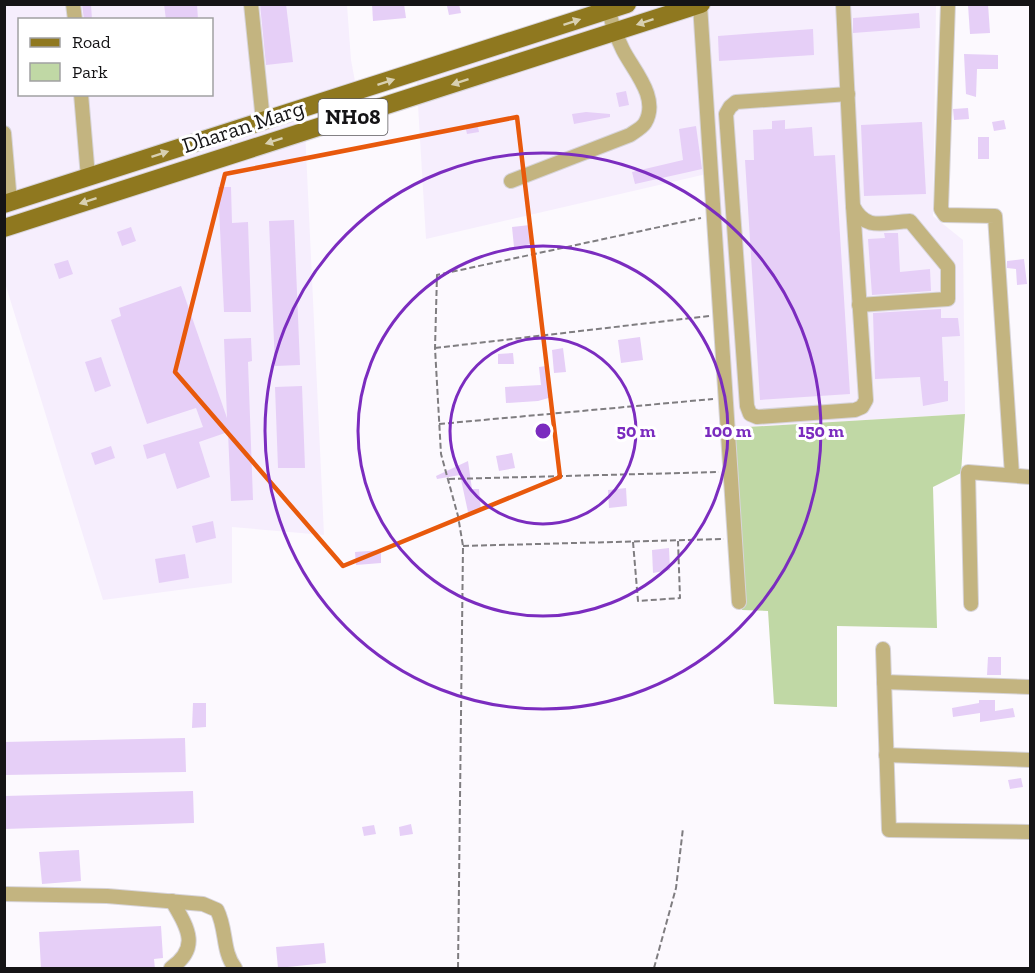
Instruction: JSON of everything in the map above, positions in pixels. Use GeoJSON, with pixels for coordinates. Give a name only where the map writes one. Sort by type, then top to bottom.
{"type":"FeatureCollection","features":[{"type":"Feature","properties":{"kind":"main road","name":"Dharan Marg"},"geometry":{"type":"LineString","coordinates":[[7,203],[608,7],[627,4]]}},
{"type":"Feature","properties":{"kind":"main road","name":"Dharan Marg"},"geometry":{"type":"LineString","coordinates":[[4,228],[701,5]]}},
{"type":"Feature","properties":{"kind":"street"},"geometry":{"type":"LineString","coordinates":[[251,4],[263,121]]}},
{"type":"Feature","properties":{"kind":"street"},"geometry":{"type":"LineString","coordinates":[[843,4],[866,400],[862,407],[855,410],[757,417],[750,414],[747,406],[726,114],[729,107],[736,102],[848,94]]}},
{"type":"Feature","properties":{"kind":"street"},"geometry":{"type":"LineString","coordinates":[[948,4],[941,209],[945,215],[995,216],[1012,475]]}},
{"type":"Feature","properties":{"kind":"street"},"geometry":{"type":"LineString","coordinates":[[701,5],[739,602]]}},
{"type":"Feature","properties":{"kind":"street"},"geometry":{"type":"LineString","coordinates":[[511,181],[630,135],[645,123],[649,104],[640,76],[623,51],[608,7]]}},
{"type":"Feature","properties":{"kind":"street"},"geometry":{"type":"LineString","coordinates":[[81,96],[88,177]]}},
{"type":"Feature","properties":{"kind":"street"},"geometry":{"type":"LineString","coordinates":[[4,133],[7,203]]}},
{"type":"Feature","properties":{"kind":"street"},"geometry":{"type":"LineString","coordinates":[[853,206],[859,218],[872,225],[910,221],[948,267],[948,299],[859,305]]}},
{"type":"Feature","properties":{"kind":"street"},"geometry":{"type":"LineString","coordinates":[[971,604],[968,472],[1030,477]]}},
{"type":"Feature","properties":{"kind":"street"},"geometry":{"type":"LineString","coordinates":[[883,649],[889,831],[1030,832]]}},
{"type":"Feature","properties":{"kind":"street"},"geometry":{"type":"LineString","coordinates":[[884,682],[1030,687]]}},
{"type":"Feature","properties":{"kind":"street"},"geometry":{"type":"LineString","coordinates":[[886,755],[1030,759]]}},
{"type":"Feature","properties":{"kind":"street"},"geometry":{"type":"LineString","coordinates":[[4,894],[107,896],[203,904],[217,910],[225,926],[228,959],[235,969]]}},
{"type":"Feature","properties":{"kind":"street"},"geometry":{"type":"LineString","coordinates":[[171,968],[185,958],[189,946],[186,925],[172,901]]}},
{"type":"Feature","properties":{"kind":"path"},"geometry":{"type":"LineString","coordinates":[[458,969],[463,546],[449,479],[441,454],[435,348],[436,275],[713,216]]}},
{"type":"Feature","properties":{"kind":"path"},"geometry":{"type":"LineString","coordinates":[[435,348],[719,315]]}},
{"type":"Feature","properties":{"kind":"path"},"geometry":{"type":"LineString","coordinates":[[439,424],[725,398]]}},
{"type":"Feature","properties":{"kind":"path"},"geometry":{"type":"LineString","coordinates":[[449,479],[731,472]]}},
{"type":"Feature","properties":{"kind":"path"},"geometry":{"type":"LineString","coordinates":[[463,546],[735,539]]}},
{"type":"Feature","properties":{"kind":"path"},"geometry":{"type":"LineString","coordinates":[[633,542],[638,601],[680,598],[678,540]]}},
{"type":"Feature","properties":{"kind":"path"},"geometry":{"type":"LineString","coordinates":[[654,969],[676,888],[683,828]]}},
{"type":"Feature","properties":{"kind":"highlighted area"},"geometry":{"type":"Polygon","coordinates":[[[517,117],[560,477],[343,566],[175,372],[225,174],[517,117]]]}},
{"type":"Feature","properties":{"kind":"shaded area"},"geometry":{"type":"Polygon","coordinates":[[[4,5],[347,5],[351,60],[357,92],[304,108],[324,535],[232,527],[232,583],[103,600],[5,283],[4,5]]]}},
{"type":"Feature","properties":{"kind":"shaded area"},"geometry":{"type":"Polygon","coordinates":[[[580,5],[936,5],[933,216],[963,240],[965,414],[731,428],[715,172],[426,239],[416,72],[582,18],[580,5]]]}},
{"type":"Feature","properties":{"kind":"green space"},"geometry":{"type":"Polygon","coordinates":[[[965,414],[961,473],[933,487],[937,628],[837,626],[837,707],[774,704],[768,611],[742,610],[731,428],[965,414]]]}},
{"type":"Feature","properties":{"kind":"building"},"geometry":{"type":"Polygon","coordinates":[[[82,4],[91,4],[92,18],[84,18],[82,4]]]}},
{"type":"Feature","properties":{"kind":"building"},"geometry":{"type":"Polygon","coordinates":[[[164,4],[197,4],[198,18],[166,18],[164,4]]]}},
{"type":"Feature","properties":{"kind":"building"},"geometry":{"type":"Polygon","coordinates":[[[260,4],[286,4],[293,62],[266,65],[260,4]]]}},
{"type":"Feature","properties":{"kind":"building"},"geometry":{"type":"Polygon","coordinates":[[[372,4],[404,4],[406,18],[373,21],[372,4]]]}},
{"type":"Feature","properties":{"kind":"building"},"geometry":{"type":"Polygon","coordinates":[[[459,4],[461,13],[449,15],[447,6],[459,4]]]}},
{"type":"Feature","properties":{"kind":"building"},"geometry":{"type":"Polygon","coordinates":[[[988,4],[990,33],[970,34],[968,5],[988,4]]]}},
{"type":"Feature","properties":{"kind":"building"},"geometry":{"type":"Polygon","coordinates":[[[919,13],[920,28],[853,33],[853,18],[919,13]]]}},
{"type":"Feature","properties":{"kind":"building"},"geometry":{"type":"Polygon","coordinates":[[[813,29],[814,55],[719,61],[718,36],[813,29]]]}},
{"type":"Feature","properties":{"kind":"building"},"geometry":{"type":"Polygon","coordinates":[[[964,54],[998,55],[998,69],[977,69],[976,97],[966,94],[964,54]]]}},
{"type":"Feature","properties":{"kind":"building"},"geometry":{"type":"Polygon","coordinates":[[[626,91],[629,105],[619,107],[616,93],[626,91]]]}},
{"type":"Feature","properties":{"kind":"building"},"geometry":{"type":"Polygon","coordinates":[[[968,108],[969,119],[954,120],[953,109],[968,108]]]}},
{"type":"Feature","properties":{"kind":"building"},"geometry":{"type":"Polygon","coordinates":[[[586,112],[610,114],[610,117],[574,124],[572,114],[586,112]]]}},
{"type":"Feature","properties":{"kind":"building"},"geometry":{"type":"Polygon","coordinates":[[[785,120],[785,129],[812,127],[814,156],[835,155],[850,394],[760,400],[745,160],[754,160],[753,130],[772,129],[772,121],[785,120]]]}},
{"type":"Feature","properties":{"kind":"building"},"geometry":{"type":"Polygon","coordinates":[[[1004,120],[1006,129],[994,131],[992,122],[1004,120]]]}},
{"type":"Feature","properties":{"kind":"building"},"geometry":{"type":"Polygon","coordinates":[[[477,122],[479,132],[467,134],[465,125],[477,122]]]}},
{"type":"Feature","properties":{"kind":"building"},"geometry":{"type":"Polygon","coordinates":[[[922,122],[926,194],[864,196],[861,125],[922,122]]]}},
{"type":"Feature","properties":{"kind":"building"},"geometry":{"type":"Polygon","coordinates":[[[696,126],[702,169],[635,184],[632,172],[683,160],[679,129],[696,126]]]}},
{"type":"Feature","properties":{"kind":"building"},"geometry":{"type":"Polygon","coordinates":[[[978,137],[989,137],[989,159],[978,159],[978,137]]]}},
{"type":"Feature","properties":{"kind":"building"},"geometry":{"type":"Polygon","coordinates":[[[218,187],[231,187],[232,223],[248,222],[251,312],[224,312],[218,187]]]}},
{"type":"Feature","properties":{"kind":"building"},"geometry":{"type":"Polygon","coordinates":[[[294,220],[300,365],[275,366],[269,221],[294,220]]]}},
{"type":"Feature","properties":{"kind":"building"},"geometry":{"type":"Polygon","coordinates":[[[530,225],[532,244],[514,247],[512,227],[530,225]]]}},
{"type":"Feature","properties":{"kind":"building"},"geometry":{"type":"Polygon","coordinates":[[[131,227],[136,241],[122,246],[117,232],[131,227]]]}},
{"type":"Feature","properties":{"kind":"building"},"geometry":{"type":"Polygon","coordinates":[[[884,233],[898,233],[900,272],[930,269],[931,291],[872,295],[868,239],[885,238],[884,233]]]}},
{"type":"Feature","properties":{"kind":"building"},"geometry":{"type":"Polygon","coordinates":[[[1024,259],[1027,284],[1017,285],[1016,269],[1007,268],[1007,261],[1024,259]]]}},
{"type":"Feature","properties":{"kind":"building"},"geometry":{"type":"Polygon","coordinates":[[[68,260],[73,274],[59,279],[54,264],[68,260]]]}},
{"type":"Feature","properties":{"kind":"building"},"geometry":{"type":"Polygon","coordinates":[[[181,286],[227,418],[224,339],[251,338],[252,361],[248,362],[253,500],[231,501],[228,432],[199,442],[210,477],[177,489],[165,453],[147,459],[143,445],[203,427],[196,408],[147,424],[111,320],[121,316],[119,308],[181,286]]]}},
{"type":"Feature","properties":{"kind":"building"},"geometry":{"type":"Polygon","coordinates":[[[941,309],[941,318],[958,318],[960,336],[942,337],[944,381],[948,381],[948,401],[923,406],[920,377],[875,379],[873,313],[941,309]]]}},
{"type":"Feature","properties":{"kind":"building"},"geometry":{"type":"Polygon","coordinates":[[[640,337],[643,360],[621,363],[618,340],[640,337]]]}},
{"type":"Feature","properties":{"kind":"building"},"geometry":{"type":"Polygon","coordinates":[[[563,348],[566,372],[554,373],[552,350],[563,348]]]}},
{"type":"Feature","properties":{"kind":"building"},"geometry":{"type":"Polygon","coordinates":[[[513,353],[514,364],[498,364],[498,354],[513,353]]]}},
{"type":"Feature","properties":{"kind":"building"},"geometry":{"type":"Polygon","coordinates":[[[101,357],[111,386],[95,392],[85,362],[101,357]]]}},
{"type":"Feature","properties":{"kind":"building"},"geometry":{"type":"Polygon","coordinates":[[[546,366],[552,397],[538,401],[506,403],[505,387],[541,385],[539,367],[546,366]]]}},
{"type":"Feature","properties":{"kind":"building"},"geometry":{"type":"Polygon","coordinates":[[[302,386],[305,468],[278,468],[275,387],[302,386]]]}},
{"type":"Feature","properties":{"kind":"building"},"geometry":{"type":"Polygon","coordinates":[[[111,446],[115,458],[95,465],[91,453],[111,446]]]}},
{"type":"Feature","properties":{"kind":"building"},"geometry":{"type":"Polygon","coordinates":[[[512,453],[515,468],[499,471],[496,456],[512,453]]]}},
{"type":"Feature","properties":{"kind":"building"},"geometry":{"type":"Polygon","coordinates":[[[468,461],[472,489],[479,489],[481,511],[468,512],[460,475],[437,479],[436,476],[468,461]]]}},
{"type":"Feature","properties":{"kind":"building"},"geometry":{"type":"Polygon","coordinates":[[[626,488],[627,506],[609,508],[608,490],[626,488]]]}},
{"type":"Feature","properties":{"kind":"building"},"geometry":{"type":"Polygon","coordinates":[[[213,521],[216,538],[196,543],[192,526],[213,521]]]}},
{"type":"Feature","properties":{"kind":"building"},"geometry":{"type":"Polygon","coordinates":[[[669,548],[670,570],[653,573],[652,550],[669,548]]]}},
{"type":"Feature","properties":{"kind":"building"},"geometry":{"type":"Polygon","coordinates":[[[381,550],[381,563],[356,565],[355,552],[381,550]]]}},
{"type":"Feature","properties":{"kind":"building"},"geometry":{"type":"Polygon","coordinates":[[[185,554],[189,578],[159,583],[155,559],[185,554]]]}},
{"type":"Feature","properties":{"kind":"building"},"geometry":{"type":"Polygon","coordinates":[[[988,657],[1001,657],[1001,675],[987,675],[988,657]]]}},
{"type":"Feature","properties":{"kind":"building"},"geometry":{"type":"Polygon","coordinates":[[[979,700],[995,700],[995,711],[1013,708],[1015,717],[980,722],[980,713],[953,717],[952,708],[979,703],[979,700]]]}},
{"type":"Feature","properties":{"kind":"building"},"geometry":{"type":"Polygon","coordinates":[[[193,703],[206,703],[206,727],[192,728],[193,703]]]}},
{"type":"Feature","properties":{"kind":"building"},"geometry":{"type":"Polygon","coordinates":[[[185,738],[186,772],[4,775],[4,742],[185,738]]]}},
{"type":"Feature","properties":{"kind":"building"},"geometry":{"type":"Polygon","coordinates":[[[1021,778],[1023,787],[1010,789],[1008,780],[1021,778]]]}},
{"type":"Feature","properties":{"kind":"building"},"geometry":{"type":"Polygon","coordinates":[[[193,791],[194,823],[4,829],[4,796],[193,791]]]}},
{"type":"Feature","properties":{"kind":"building"},"geometry":{"type":"Polygon","coordinates":[[[411,824],[413,834],[400,836],[399,827],[411,824]]]}},
{"type":"Feature","properties":{"kind":"building"},"geometry":{"type":"Polygon","coordinates":[[[374,825],[376,834],[364,836],[362,827],[374,825]]]}},
{"type":"Feature","properties":{"kind":"building"},"geometry":{"type":"Polygon","coordinates":[[[79,850],[81,881],[42,884],[39,852],[79,850]]]}},
{"type":"Feature","properties":{"kind":"building"},"geometry":{"type":"Polygon","coordinates":[[[161,926],[163,958],[154,959],[155,969],[41,969],[39,932],[161,926]]]}},
{"type":"Feature","properties":{"kind":"building"},"geometry":{"type":"Polygon","coordinates":[[[324,943],[326,963],[278,968],[276,947],[324,943]]]}}]}
